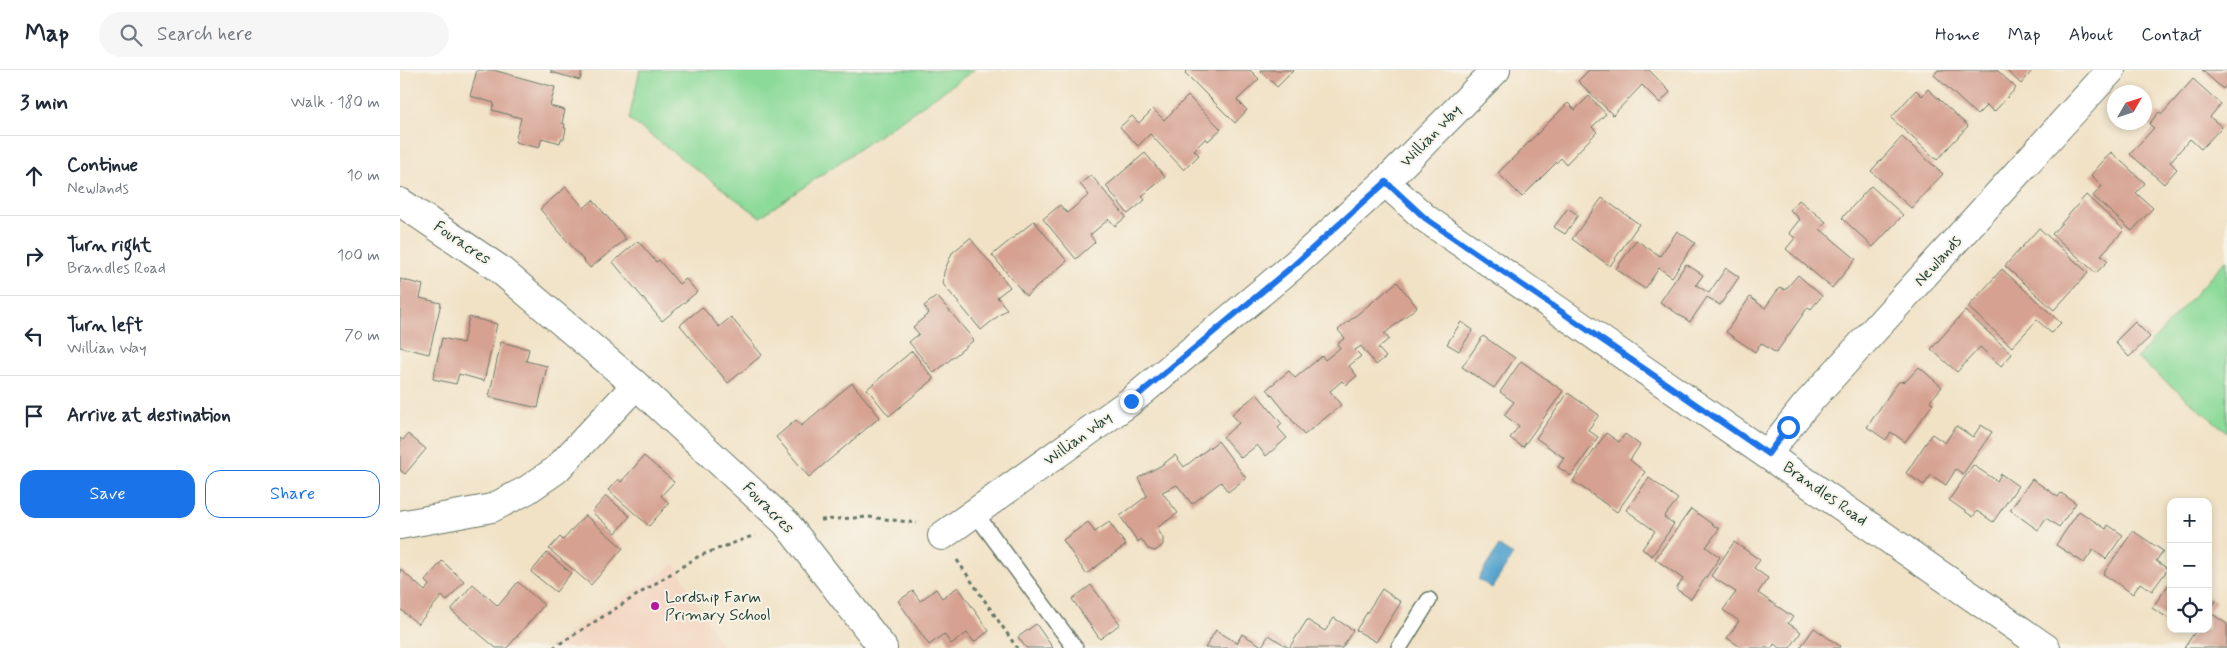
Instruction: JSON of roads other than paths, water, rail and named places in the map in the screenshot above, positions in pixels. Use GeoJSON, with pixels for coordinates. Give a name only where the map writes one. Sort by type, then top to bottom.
{"type":"FeatureCollection","features":[{"type":"Feature","properties":{"kind":"street","name":"Willian Way"},"geometry":{"type":"LineString","coordinates":[[942,536],[1131,401],[1294,265],[1386,182],[1496,70]]}},
{"type":"Feature","properties":{"kind":"street","name":"Newlands"},"geometry":{"type":"LineString","coordinates":[[1768,454],[1806,406],[2111,70]]}},
{"type":"Feature","properties":{"kind":"street","name":"Brandles Road"},"geometry":{"type":"LineString","coordinates":[[1386,182],[1425,218],[2046,648]]}},
{"type":"Feature","properties":{"kind":"street","name":"Fouracres"},"geometry":{"type":"LineString","coordinates":[[400,202],[498,268],[636,385],[786,523],[876,646]]}},
{"type":"Feature","properties":{"kind":"street"},"geometry":{"type":"LineString","coordinates":[[400,525],[492,508],[527,490],[556,470],[636,385]]}},
{"type":"Feature","properties":{"kind":"lane"},"geometry":{"type":"LineString","coordinates":[[975,513],[1075,648]]}},
{"type":"Feature","properties":{"kind":"lane"},"geometry":{"type":"LineString","coordinates":[[1399,648],[1430,600]]}},
{"type":"Feature","properties":{"kind":"water"},"geometry":{"type":"Polygon","coordinates":[[[1499,546],[1513,555],[1492,588],[1478,579],[1499,546]]]}},
{"type":"Feature","properties":{"kind":"place","name":"Lordship Farm Primary School"},"geometry":{"type":"Point","coordinates":[655,606]}}]}
